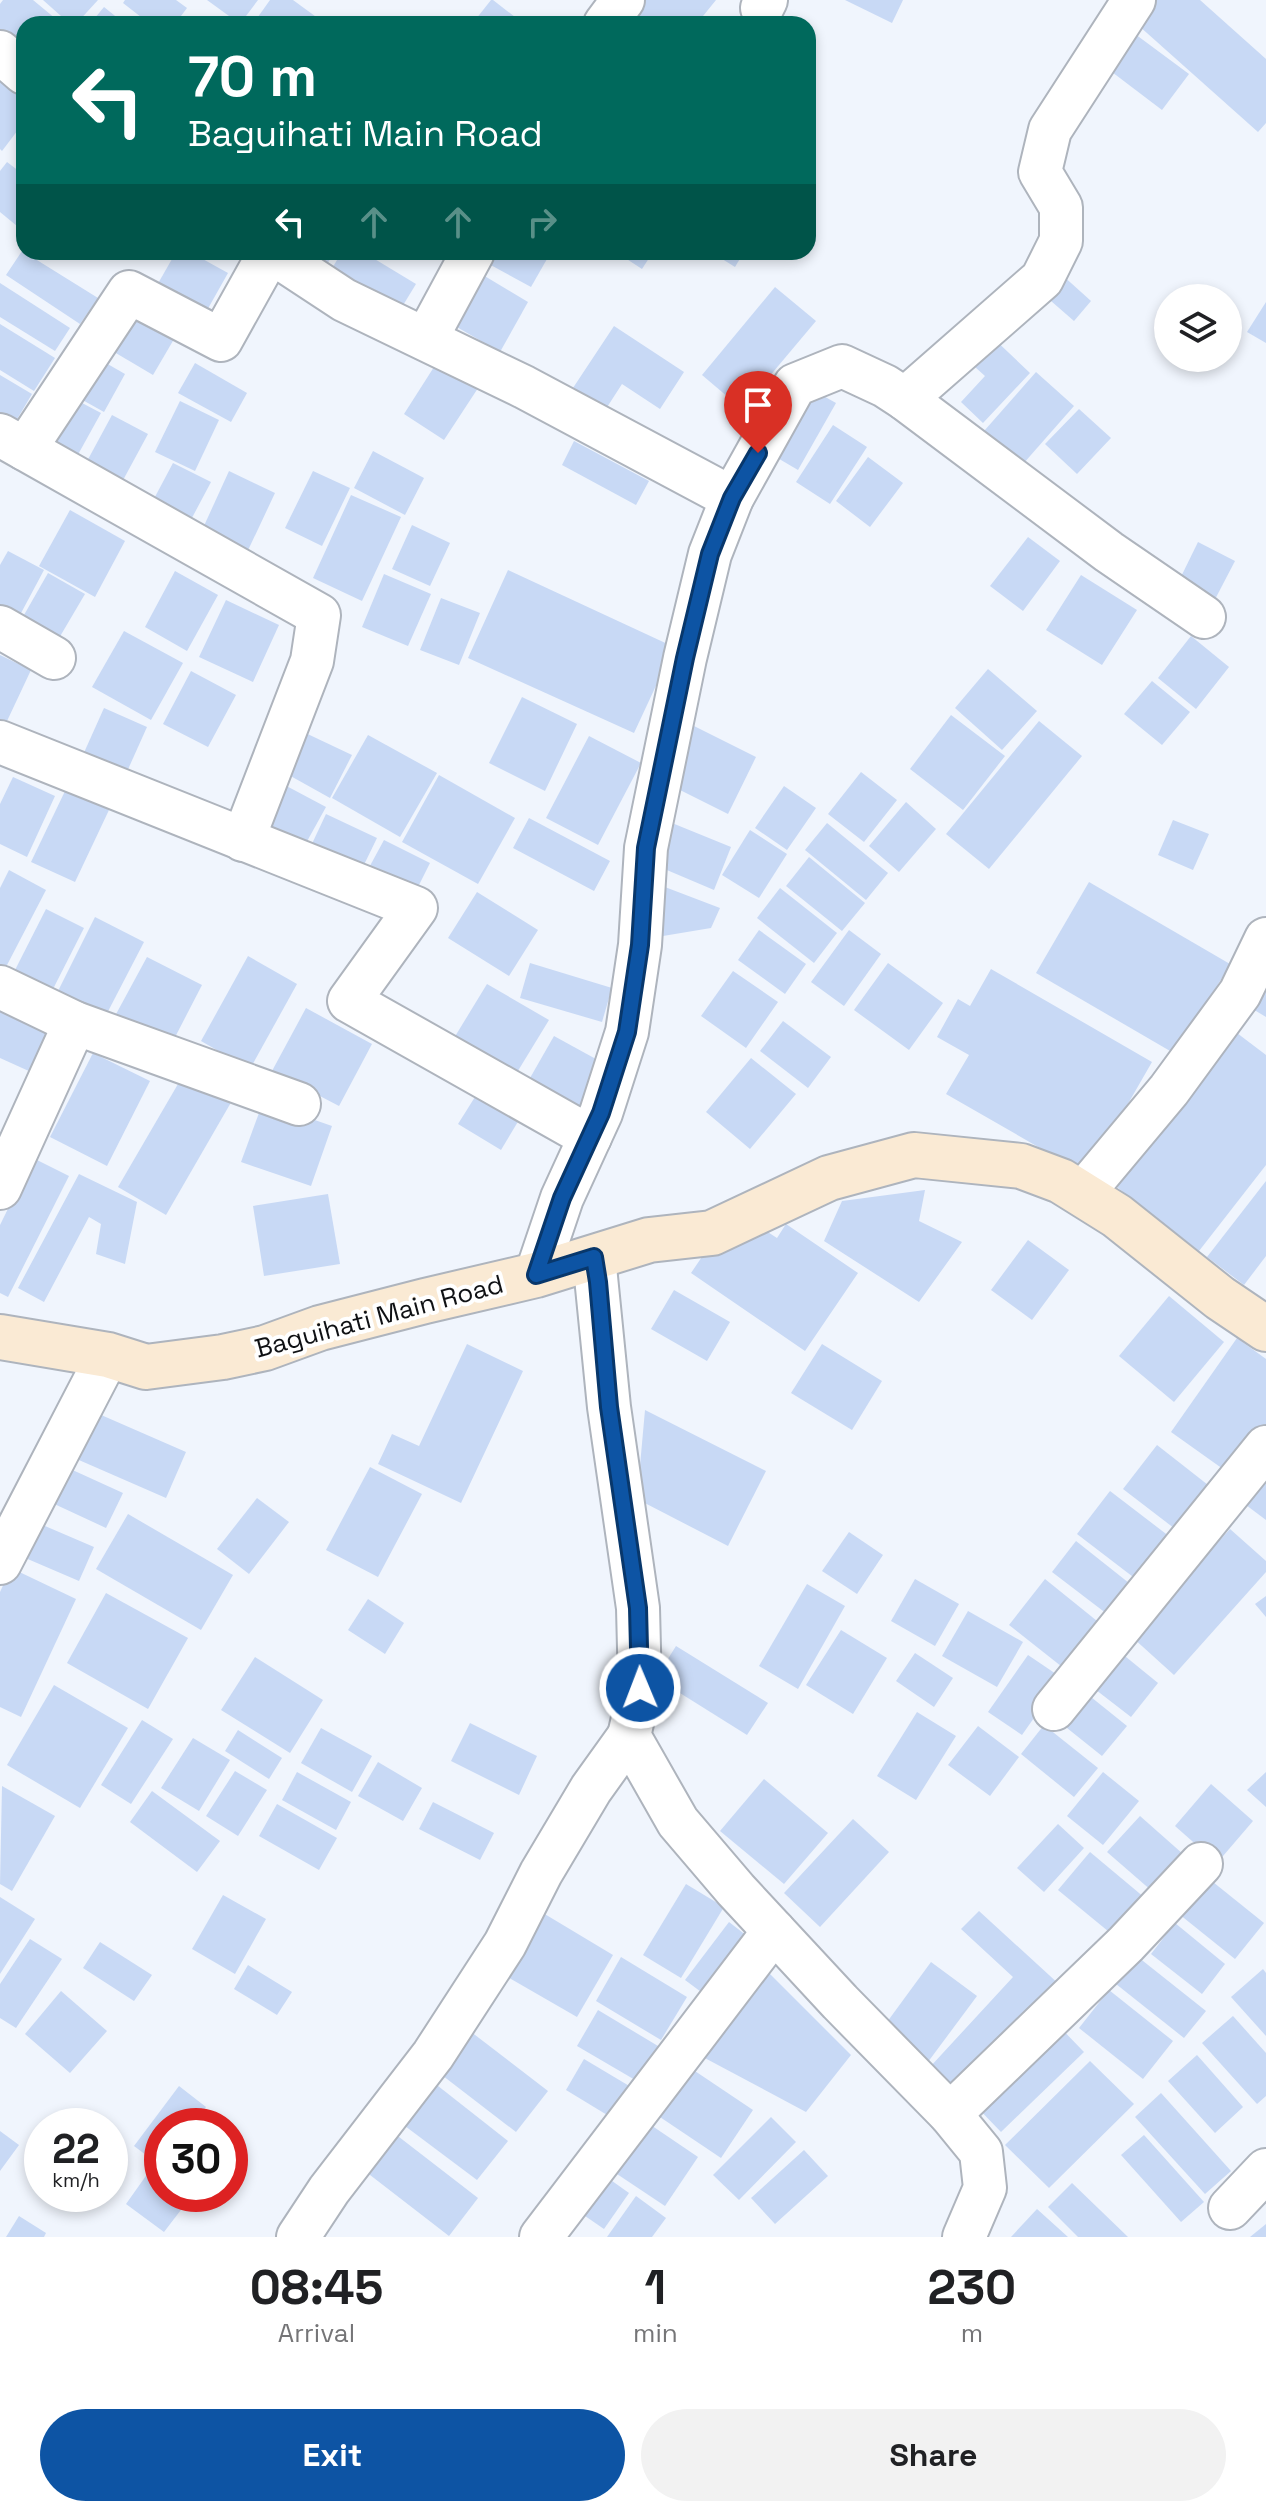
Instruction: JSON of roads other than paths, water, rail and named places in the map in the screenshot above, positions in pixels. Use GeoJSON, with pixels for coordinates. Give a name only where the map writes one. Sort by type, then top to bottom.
{"type":"FeatureCollection","features":[{"type":"Feature","properties":{"kind":"street"},"geometry":{"type":"LineString","coordinates":[[905,399],[1042,279],[1061,241],[1061,207],[1040,172],[1050,130],[1134,0]]}},
{"type":"Feature","properties":{"kind":"street"},"geometry":{"type":"LineString","coordinates":[[0,52],[16,66]]}},
{"type":"Feature","properties":{"kind":"street"},"geometry":{"type":"LineString","coordinates":[[243,840],[312,661],[319,615],[12,442],[129,292],[221,340],[266,260]]}},
{"type":"Feature","properties":{"kind":"street"},"geometry":{"type":"LineString","coordinates":[[283,260],[344,300],[524,387],[732,498]]}},
{"type":"Feature","properties":{"kind":"street"},"geometry":{"type":"LineString","coordinates":[[426,339],[469,260]]}},
{"type":"Feature","properties":{"kind":"street"},"geometry":{"type":"LineString","coordinates":[[536,1275],[562,1198],[590,1137],[627,1032],[640,945],[646,848],[710,554],[732,498],[795,385],[842,366],[885,386],[1109,552],[1204,617]]}},
{"type":"Feature","properties":{"kind":"street"},"geometry":{"type":"LineString","coordinates":[[0,627],[54,658]]}},
{"type":"Feature","properties":{"kind":"street"},"geometry":{"type":"LineString","coordinates":[[0,742],[416,908],[349,1001],[590,1137]]}},
{"type":"Feature","properties":{"kind":"street"},"geometry":{"type":"LineString","coordinates":[[1082,1194],[1169,1090],[1240,993],[1266,939]]}},
{"type":"Feature","properties":{"kind":"street"},"geometry":{"type":"LineString","coordinates":[[0,987],[75,1023],[299,1104]]}},
{"type":"Feature","properties":{"kind":"street"},"geometry":{"type":"LineString","coordinates":[[0,1188],[75,1023]]}},
{"type":"Feature","properties":{"kind":"street","name":"Baguihati Main Road"},"geometry":{"type":"LineString","coordinates":[[0,1337],[108,1355],[146,1367],[223,1357],[265,1348],[320,1328],[536,1275],[649,1240],[712,1233],[829,1178],[914,1155],[1021,1166],[1061,1181],[1117,1216],[1220,1298],[1266,1329]]}},
{"type":"Feature","properties":{"kind":"street"},"geometry":{"type":"LineString","coordinates":[[298,2237],[329,2190],[433,2055],[505,1944],[541,1873],[591,1789],[629,1736],[640,1688],[638,1608],[609,1407],[594,1257]]}},
{"type":"Feature","properties":{"kind":"street"},"geometry":{"type":"LineString","coordinates":[[0,1563],[108,1355]]}},
{"type":"Feature","properties":{"kind":"street"},"geometry":{"type":"LineString","coordinates":[[1054,1709],[1266,1447]]}},
{"type":"Feature","properties":{"kind":"street"},"geometry":{"type":"LineString","coordinates":[[629,1736],[678,1822],[774,1931],[950,2114],[981,2152],[985,2188],[964,2237]]}},
{"type":"Feature","properties":{"kind":"street"},"geometry":{"type":"LineString","coordinates":[[950,2114],[1126,1944],[1201,1864]]}},
{"type":"Feature","properties":{"kind":"street"},"geometry":{"type":"LineString","coordinates":[[541,2237],[774,1931]]}},
{"type":"Feature","properties":{"kind":"street"},"geometry":{"type":"LineString","coordinates":[[1230,2208],[1266,2170]]}}]}
